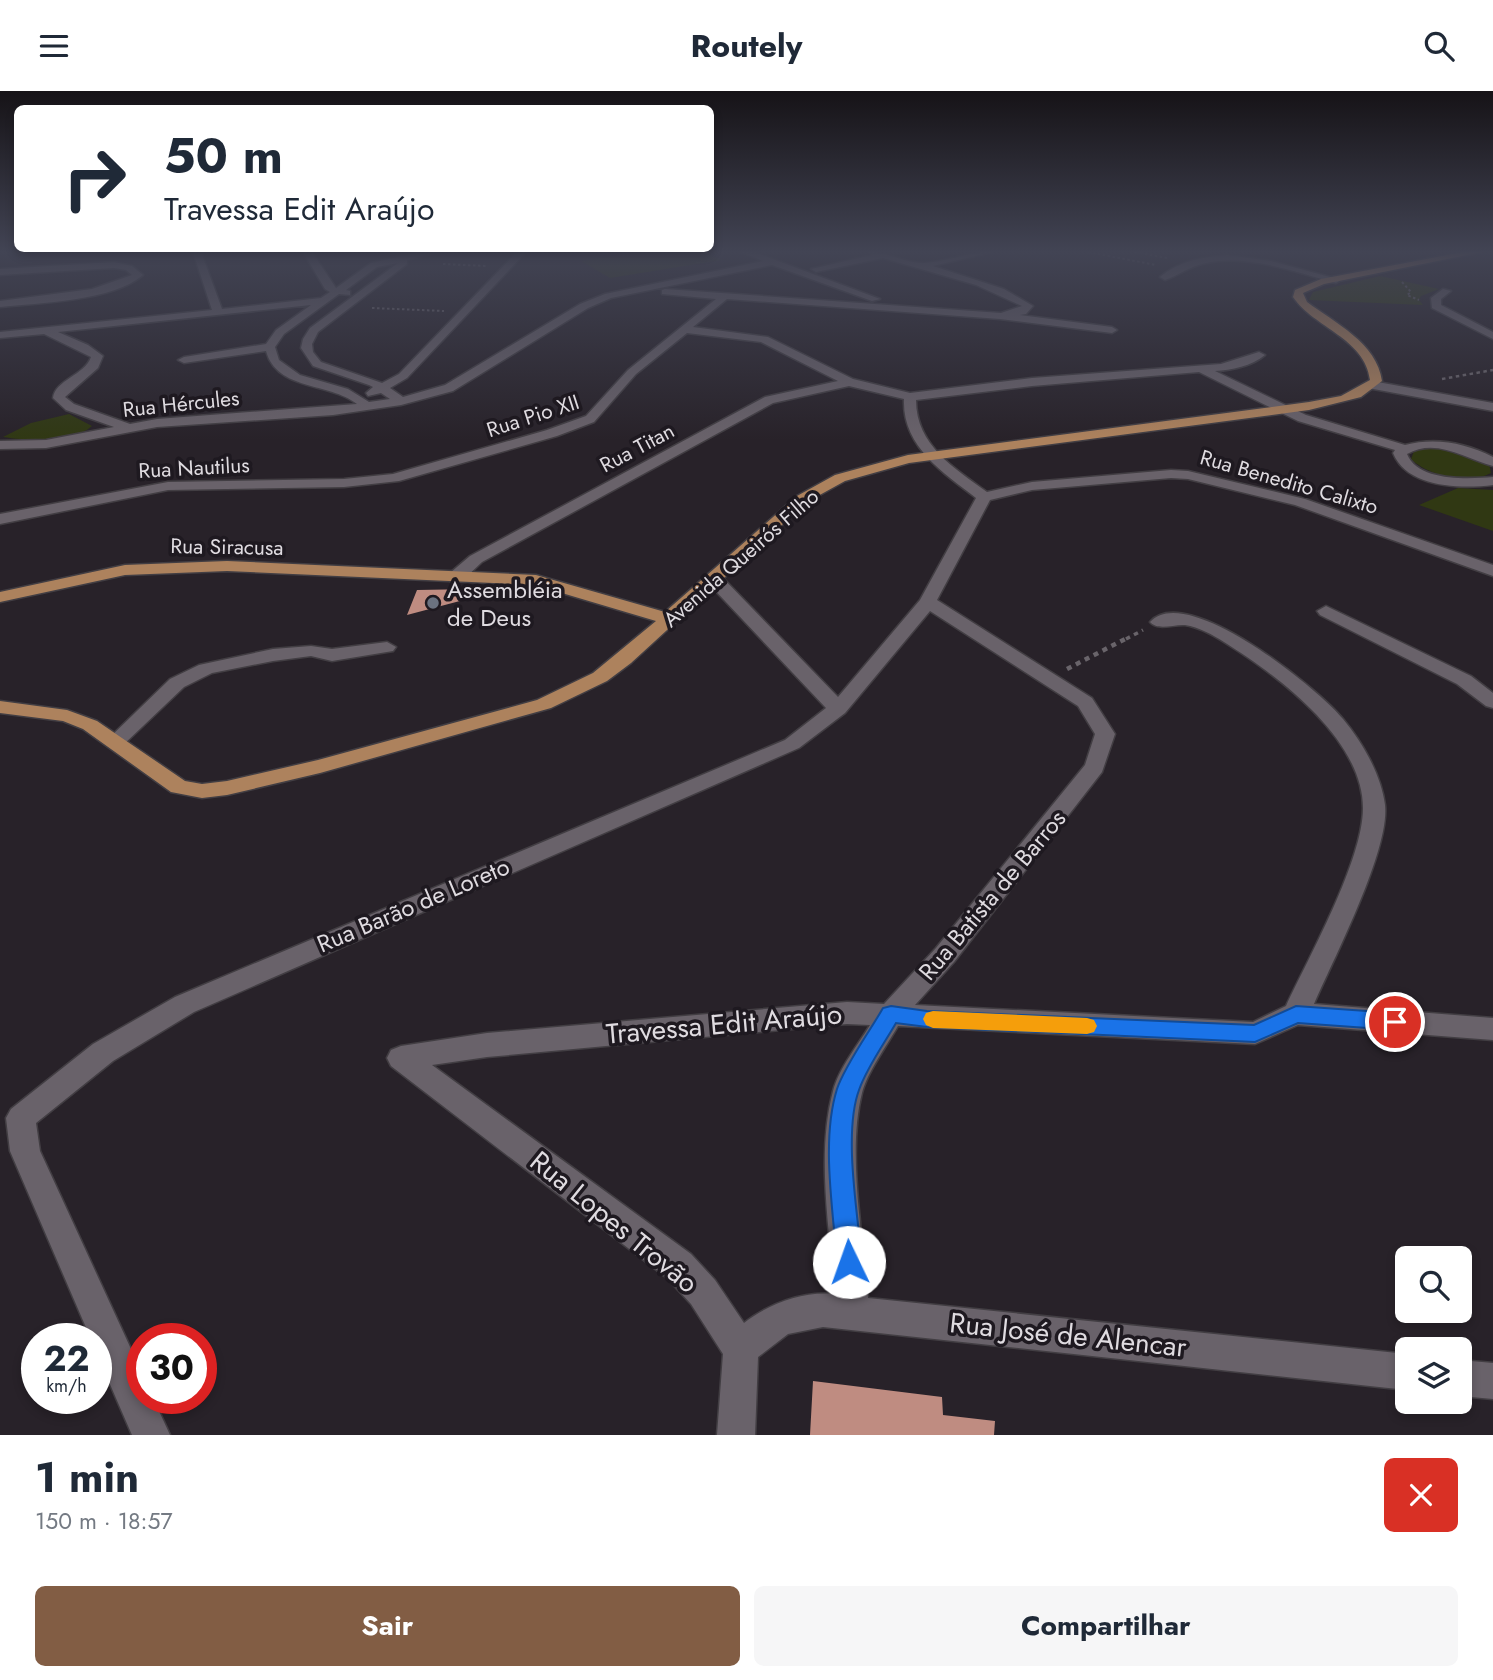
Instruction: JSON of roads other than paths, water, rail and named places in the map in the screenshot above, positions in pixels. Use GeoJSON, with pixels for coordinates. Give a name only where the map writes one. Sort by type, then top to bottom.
{"type":"FeatureCollection","features":[{"type":"Feature","properties":{"kind":"main road"},"geometry":{"type":"LineString","coordinates":[[1319,315],[1364,352],[1376,373],[1376,381],[1372,386]]}},
{"type":"Feature","properties":{"kind":"main road","name":"Avenida Queirós Filho"},"geometry":{"type":"LineString","coordinates":[[0,707],[67,716],[90,725],[178,787],[202,790],[227,788],[320,766],[544,704],[600,677],[669,619],[802,499],[840,478],[873,467],[934,456],[1286,409],[1339,399],[1372,386]]}},
{"type":"Feature","properties":{"kind":"main road","name":"Rua Siracusa"},"geometry":{"type":"LineString","coordinates":[[0,597],[94,575],[154,567],[226,566],[536,580],[669,619]]}},
{"type":"Feature","properties":{"kind":"street"},"geometry":{"type":"LineString","coordinates":[[0,335],[184,315]]}},
{"type":"Feature","properties":{"kind":"street"},"geometry":{"type":"LineString","coordinates":[[304,315],[279,332],[270,347],[272,362],[289,374],[363,402],[401,401],[449,388],[570,315]]}},
{"type":"Feature","properties":{"kind":"street"},"geometry":{"type":"LineString","coordinates":[[333,315],[306,339],[306,352],[317,364],[384,388],[401,401]]}},
{"type":"Feature","properties":{"kind":"street"},"geometry":{"type":"LineString","coordinates":[[363,402],[403,376],[459,315]]}},
{"type":"Feature","properties":{"kind":"street","name":"Rua Pio XII"},"geometry":{"type":"LineString","coordinates":[[394,478],[552,433],[590,419],[632,372],[701,315]]}},
{"type":"Feature","properties":{"kind":"street"},"geometry":{"type":"LineString","coordinates":[[984,315],[1112,330]]}},
{"type":"Feature","properties":{"kind":"street"},"geometry":{"type":"LineString","coordinates":[[1000,316],[1007,315]]}},
{"type":"Feature","properties":{"kind":"street"},"geometry":{"type":"LineString","coordinates":[[1453,315],[1493,336]]}},
{"type":"Feature","properties":{"kind":"street"},"geometry":{"type":"LineString","coordinates":[[683,329],[764,339],[849,381],[910,397],[1032,382],[1200,368],[1244,362],[1259,355]]}},
{"type":"Feature","properties":{"kind":"street"},"geometry":{"type":"LineString","coordinates":[[45,330],[97,356],[94,366],[59,393],[62,402],[70,408],[130,428]]}},
{"type":"Feature","properties":{"kind":"street"},"geometry":{"type":"LineString","coordinates":[[184,360],[270,347]]}},
{"type":"Feature","properties":{"kind":"street"},"geometry":{"type":"LineString","coordinates":[[1200,368],[1302,418],[1405,449]]}},
{"type":"Feature","properties":{"kind":"street","name":"Rua Titan"},"geometry":{"type":"LineString","coordinates":[[456,576],[476,559],[769,400],[849,381]]}},
{"type":"Feature","properties":{"kind":"street"},"geometry":{"type":"LineString","coordinates":[[1372,386],[1493,407]]}},
{"type":"Feature","properties":{"kind":"street"},"geometry":{"type":"LineString","coordinates":[[910,397],[909,404],[916,431],[926,449],[985,497]]}},
{"type":"Feature","properties":{"kind":"street","name":"Rua Hércules"},"geometry":{"type":"LineString","coordinates":[[0,445],[46,444],[182,420],[363,402]]}},
{"type":"Feature","properties":{"kind":"street"},"geometry":{"type":"LineString","coordinates":[[1493,461],[1476,453],[1444,446],[1415,446],[1400,453],[1400,459],[1406,465],[1432,477],[1466,483],[1493,481]]}},
{"type":"Feature","properties":{"kind":"street","name":"Rua Benedito Calixto"},"geometry":{"type":"LineString","coordinates":[[985,497],[1032,486],[1171,474],[1188,475],[1300,502],[1493,571]]}},
{"type":"Feature","properties":{"kind":"street","name":"Rua Nautilus"},"geometry":{"type":"LineString","coordinates":[[0,519],[168,486],[330,483],[394,478]]}},
{"type":"Feature","properties":{"kind":"street","name":"Rua Barão de Loreto"},"geometry":{"type":"LineString","coordinates":[[151,1435],[25,1151],[21,1118],[58,1086],[156,1019],[234,981],[792,744],[838,709],[928,602],[985,497]]}},
{"type":"Feature","properties":{"kind":"street"},"geometry":{"type":"LineString","coordinates":[[714,579],[838,709]]}},
{"type":"Feature","properties":{"kind":"street","name":"Rua Batista de Barros"},"geometry":{"type":"LineString","coordinates":[[852,1311],[841,1162],[848,1089],[891,1014],[945,955],[1095,767],[1105,734],[1094,712],[1085,702],[928,602]]}},
{"type":"Feature","properties":{"kind":"street"},"geometry":{"type":"LineString","coordinates":[[1326,611],[1464,680],[1493,691]]}},
{"type":"Feature","properties":{"kind":"street"},"geometry":{"type":"LineString","coordinates":[[1159,622],[1184,619],[1235,640],[1290,682],[1336,723],[1363,769],[1374,808],[1368,845],[1296,1014],[1493,1029]]}},
{"type":"Feature","properties":{"kind":"street"},"geometry":{"type":"LineString","coordinates":[[115,742],[177,683],[205,669],[274,655],[312,651],[332,655],[387,647]]}},
{"type":"Feature","properties":{"kind":"street"},"geometry":{"type":"LineString","coordinates":[[1464,680],[1493,702]]}},
{"type":"Feature","properties":{"kind":"street","name":"Travessa Edit Araújo"},"geometry":{"type":"LineString","coordinates":[[401,1058],[487,1045],[846,1013],[1255,1033],[1296,1014]]}},
{"type":"Feature","properties":{"kind":"street","name":"Rua Lopes Trovão"},"geometry":{"type":"LineString","coordinates":[[401,1058],[679,1266],[704,1292],[741,1350]]}},
{"type":"Feature","properties":{"kind":"street","name":"Rua José de Alencar"},"geometry":{"type":"LineString","coordinates":[[741,1350],[752,1336],[772,1322],[795,1314],[823,1310],[1395,1371]]}},
{"type":"Feature","properties":{"kind":"street"},"geometry":{"type":"LineString","coordinates":[[736,1435],[741,1350]]}},
{"type":"Feature","properties":{"kind":"street"},"geometry":{"type":"LineString","coordinates":[[1472,1379],[1493,1381]]}},
{"type":"Feature","properties":{"kind":"place","name":"Assembléia de Deus"},"geometry":{"type":"Point","coordinates":[433,603]}}]}
